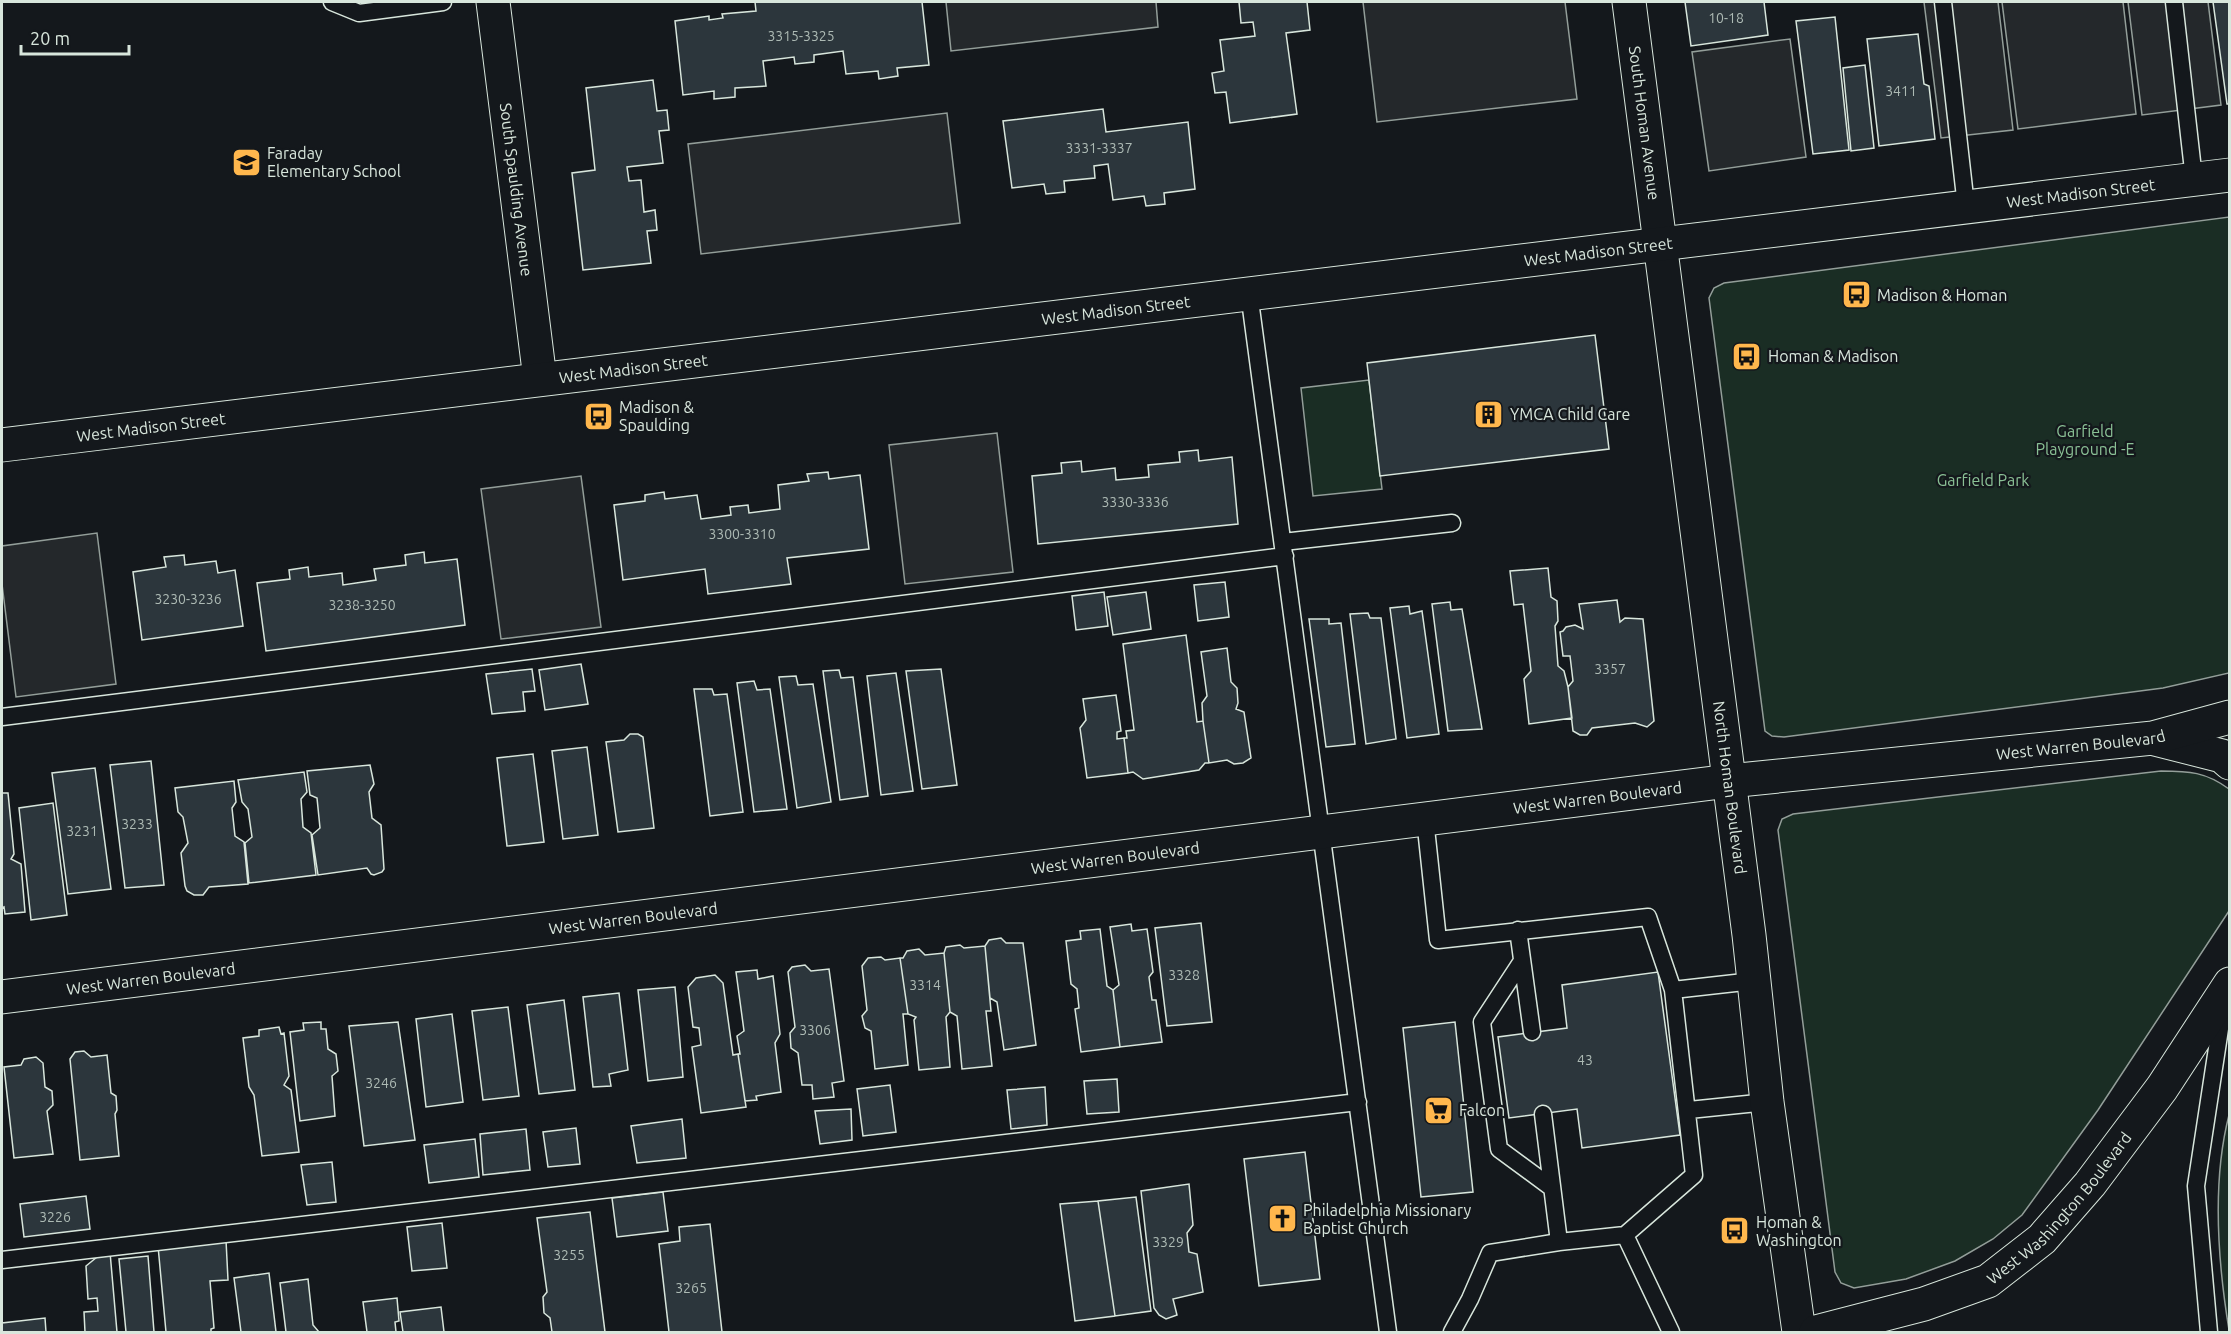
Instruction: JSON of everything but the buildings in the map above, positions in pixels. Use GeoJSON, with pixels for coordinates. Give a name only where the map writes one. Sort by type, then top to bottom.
{"type":"FeatureCollection","features":[{"type":"Feature","properties":{"kind":"street","name":"South Spaulding Avenue"},"geometry":{"type":"LineString","coordinates":[[493,2],[540,379]]}},
{"type":"Feature","properties":{"kind":"street","name":"South Homan Avenue"},"geometry":{"type":"LineString","coordinates":[[1629,2],[1661,243]]}},
{"type":"Feature","properties":{"kind":"street","name":"West Madison Street"},"geometry":{"type":"LineString","coordinates":[[2,445],[2229,175]]}},
{"type":"Feature","properties":{"kind":"street","name":"North Homan Boulevard"},"geometry":{"type":"LineString","coordinates":[[1661,243],[1767,1101],[1799,1332]]}},
{"type":"Feature","properties":{"kind":"street","name":"West Warren Boulevard"},"geometry":{"type":"LineString","coordinates":[[2,997],[1729,781],[2153,738],[2229,717]]}},
{"type":"Feature","properties":{"kind":"street"},"geometry":{"type":"LineString","coordinates":[[2153,738],[2222,756],[2229,763]]}},
{"type":"Feature","properties":{"kind":"street","name":"West Washington Boulevard"},"geometry":{"type":"LineString","coordinates":[[1816,1332],[1924,1304],[1988,1281],[2042,1239],[2090,1184],[2162,1088],[2228,987]]}},
{"type":"Feature","properties":{"kind":"lane"},"geometry":{"type":"LineString","coordinates":[[332,2],[359,13],[443,2]]}},
{"type":"Feature","properties":{"kind":"lane"},"geometry":{"type":"LineString","coordinates":[[1943,2],[1966,206]]}},
{"type":"Feature","properties":{"kind":"lane"},"geometry":{"type":"LineString","coordinates":[[2174,2],[2193,179]]}},
{"type":"Feature","properties":{"kind":"lane"},"geometry":{"type":"LineString","coordinates":[[1249,293],[1388,1332]]}},
{"type":"Feature","properties":{"kind":"lane"},"geometry":{"type":"LineString","coordinates":[[2,717],[1284,549],[1452,523]]}},
{"type":"Feature","properties":{"kind":"lane"},"geometry":{"type":"LineString","coordinates":[[1425,819],[1438,940],[1648,917],[1673,990],[1672,1030],[1678,1082],[1689,1110],[1694,1175],[1625,1235],[1490,1253],[1470,1299],[1452,1332]]}},
{"type":"Feature","properties":{"kind":"lane"},"geometry":{"type":"LineString","coordinates":[[1518,930],[1532,1032]]}},
{"type":"Feature","properties":{"kind":"lane"},"geometry":{"type":"LineString","coordinates":[[1522,961],[1482,1022],[1485,1046],[1499,1149],[1552,1188]]}},
{"type":"Feature","properties":{"kind":"lane"},"geometry":{"type":"LineString","coordinates":[[1673,990],[1753,981]]}},
{"type":"Feature","properties":{"kind":"lane"},"geometry":{"type":"LineString","coordinates":[[2209,1332],[2196,1185],[2228,987]]}},
{"type":"Feature","properties":{"kind":"lane"},"geometry":{"type":"LineString","coordinates":[[1689,1110],[1767,1101]]}},
{"type":"Feature","properties":{"kind":"lane"},"geometry":{"type":"LineString","coordinates":[[2,1260],[1358,1102]]}},
{"type":"Feature","properties":{"kind":"lane"},"geometry":{"type":"LineString","coordinates":[[1543,1114],[1559,1242]]}},
{"type":"Feature","properties":{"kind":"lane"},"geometry":{"type":"LineString","coordinates":[[1625,1235],[1671,1332]]}},
{"type":"Feature","properties":{"kind":"green space","name":"Garfield Park"},"geometry":{"type":"Polygon","coordinates":[[[2229,217],[2229,673],[2163,688],[1784,737],[1772,736],[1765,731],[1709,298],[1714,288],[1724,283],[2229,217]]]}},
{"type":"Feature","properties":{"kind":"green space"},"geometry":{"type":"Polygon","coordinates":[[[1369,380],[1382,489],[1313,496],[1301,388],[1369,380]]]}},
{"type":"Feature","properties":{"kind":"green space"},"geometry":{"type":"Polygon","coordinates":[[[2161,771],[2180,771],[2205,776],[2229,789],[2229,911],[2098,1110],[2022,1215],[1993,1239],[1955,1261],[1906,1279],[1854,1288],[1841,1283],[1835,1272],[1778,830],[1782,819],[1793,814],[2161,771]]]}},
{"type":"Feature","properties":{"kind":"green space"},"geometry":{"type":"Polygon","coordinates":[[[2229,1115],[2229,1330],[2218,1222],[2220,1167],[2229,1115]]]}},
{"type":"Feature","properties":{"kind":"shaded area"},"geometry":{"type":"Polygon","coordinates":[[[946,2],[1156,2],[1158,27],[951,51],[946,2]]]}},
{"type":"Feature","properties":{"kind":"shaded area"},"geometry":{"type":"Polygon","coordinates":[[[1363,2],[1565,2],[1577,99],[1377,122],[1363,2]]]}},
{"type":"Feature","properties":{"kind":"shaded area"},"geometry":{"type":"Polygon","coordinates":[[[1924,2],[1998,2],[2013,130],[1941,138],[1924,2]]]}},
{"type":"Feature","properties":{"kind":"shaded area"},"geometry":{"type":"Polygon","coordinates":[[[2002,2],[2123,2],[2136,114],[2018,129],[2002,2]]]}},
{"type":"Feature","properties":{"kind":"shaded area"},"geometry":{"type":"Polygon","coordinates":[[[2128,2],[2208,2],[2221,105],[2142,115],[2128,2]]]}},
{"type":"Feature","properties":{"kind":"shaded area"},"geometry":{"type":"Polygon","coordinates":[[[1790,39],[1806,157],[1709,171],[1692,52],[1790,39]]]}},
{"type":"Feature","properties":{"kind":"shaded area"},"geometry":{"type":"Polygon","coordinates":[[[947,113],[960,223],[701,254],[688,144],[947,113]]]}},
{"type":"Feature","properties":{"kind":"shaded area"},"geometry":{"type":"Polygon","coordinates":[[[997,433],[1013,572],[905,584],[889,445],[997,433]]]}},
{"type":"Feature","properties":{"kind":"shaded area"},"geometry":{"type":"Polygon","coordinates":[[[581,476],[601,627],[501,639],[481,489],[581,476]]]}},
{"type":"Feature","properties":{"kind":"shaded area"},"geometry":{"type":"Polygon","coordinates":[[[97,533],[116,684],[16,697],[2,584],[2,546],[97,533]]]}},
{"type":"Feature","properties":{"kind":"place","name":"Faraday Elementary School"},"geometry":{"type":"Point","coordinates":[246,162]}},
{"type":"Feature","properties":{"kind":"place","name":"Madison & Homan"},"geometry":{"type":"Point","coordinates":[1856,295]}},
{"type":"Feature","properties":{"kind":"place","name":"Homan & Madison"},"geometry":{"type":"Point","coordinates":[1747,356]}},
{"type":"Feature","properties":{"kind":"place","name":"YMCA Child Care"},"geometry":{"type":"Point","coordinates":[1489,414]}},
{"type":"Feature","properties":{"kind":"place","name":"Madison & Spaulding"},"geometry":{"type":"Point","coordinates":[598,416]}},
{"type":"Feature","properties":{"kind":"place","name":"Falcon"},"geometry":{"type":"Point","coordinates":[1438,1110]}},
{"type":"Feature","properties":{"kind":"place","name":"Philadelphia Missionary Baptist Church"},"geometry":{"type":"Point","coordinates":[1282,1219]}},
{"type":"Feature","properties":{"kind":"place","name":"Homan & Washington"},"geometry":{"type":"Point","coordinates":[1735,1231]}},
{"type":"Feature","properties":{"kind":"park label","name":"Garfield Playground -E"},"geometry":{"type":"Point","coordinates":[2085,440]}}]}
